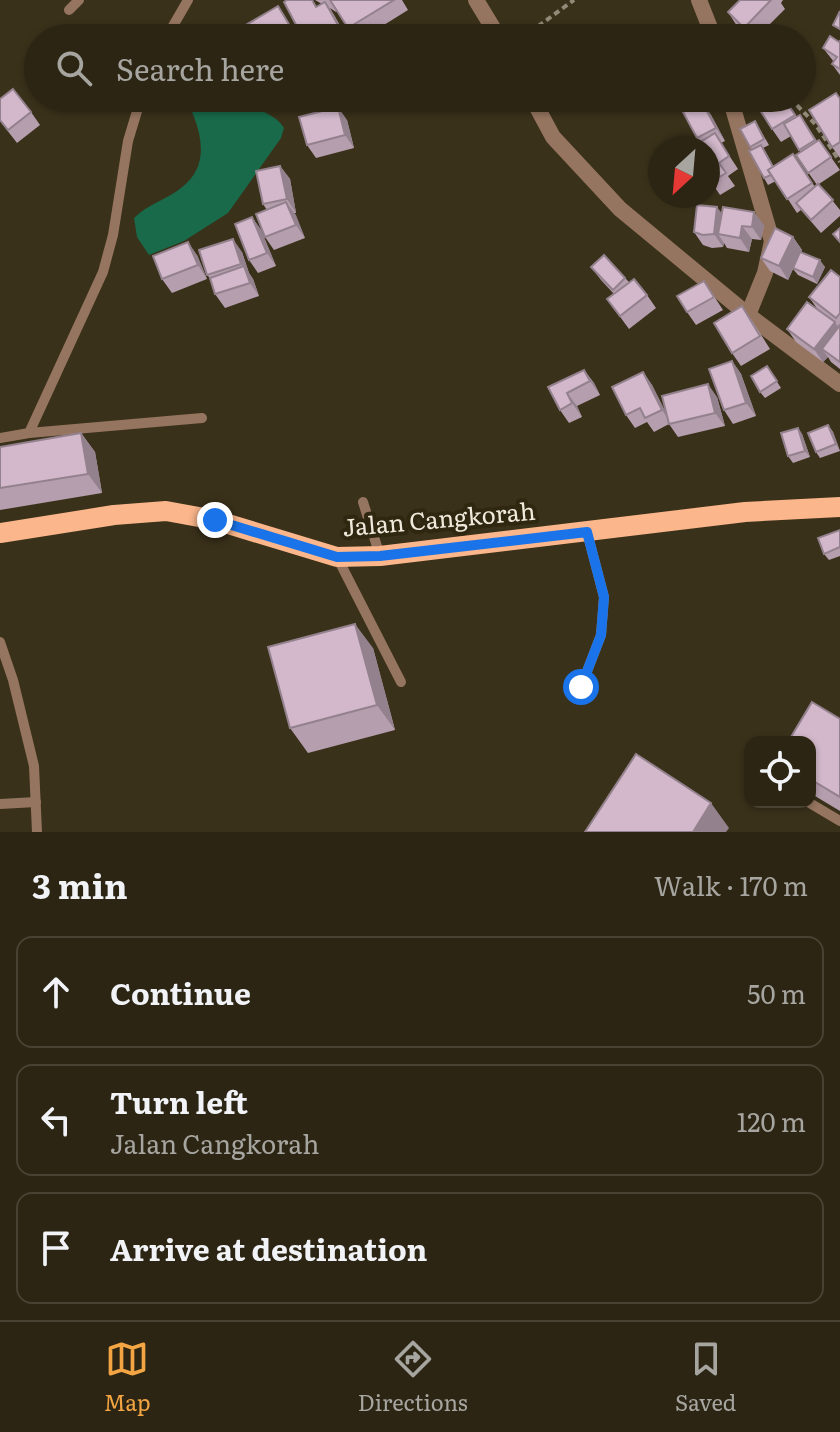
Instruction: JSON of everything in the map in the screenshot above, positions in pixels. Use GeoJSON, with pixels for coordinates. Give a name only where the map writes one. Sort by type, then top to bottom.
{"type":"FeatureCollection","features":[{"type":"Feature","properties":{"kind":"main road","name":"Jalan Cangkorah"},"geometry":{"type":"LineString","coordinates":[[0,533],[114,515],[166,511],[215,520],[337,557],[380,556],[745,512],[840,507]]}},
{"type":"Feature","properties":{"kind":"street"},"geometry":{"type":"LineString","coordinates":[[476,0],[491,24]]}},
{"type":"Feature","properties":{"kind":"street"},"geometry":{"type":"LineString","coordinates":[[699,0],[708,24]]}},
{"type":"Feature","properties":{"kind":"street"},"geometry":{"type":"LineString","coordinates":[[540,112],[553,137],[620,209],[748,315],[840,384]]}},
{"type":"Feature","properties":{"kind":"street"},"geometry":{"type":"LineString","coordinates":[[734,112],[772,241],[765,273],[748,315]]}},
{"type":"Feature","properties":{"kind":"lane"},"geometry":{"type":"LineString","coordinates":[[69,10],[79,0]]}},
{"type":"Feature","properties":{"kind":"lane"},"geometry":{"type":"LineString","coordinates":[[174,24],[188,0]]}},
{"type":"Feature","properties":{"kind":"lane"},"geometry":{"type":"LineString","coordinates":[[29,433],[103,272],[113,235],[128,141],[137,112]]}},
{"type":"Feature","properties":{"kind":"lane"},"geometry":{"type":"LineString","coordinates":[[0,438],[202,418]]}},
{"type":"Feature","properties":{"kind":"lane"},"geometry":{"type":"LineString","coordinates":[[363,502],[380,556]]}},
{"type":"Feature","properties":{"kind":"lane"},"geometry":{"type":"LineString","coordinates":[[581,687],[601,635],[604,597],[587,532]]}},
{"type":"Feature","properties":{"kind":"lane"},"geometry":{"type":"LineString","coordinates":[[337,557],[401,682]]}},
{"type":"Feature","properties":{"kind":"lane"},"geometry":{"type":"LineString","coordinates":[[0,642],[13,680],[34,766],[37,832]]}},
{"type":"Feature","properties":{"kind":"lane"},"geometry":{"type":"LineString","coordinates":[[0,682],[13,680]]}},
{"type":"Feature","properties":{"kind":"lane"},"geometry":{"type":"LineString","coordinates":[[0,804],[36,802]]}},
{"type":"Feature","properties":{"kind":"lane"},"geometry":{"type":"LineString","coordinates":[[816,807],[840,821]]}},
{"type":"Feature","properties":{"kind":"path"},"geometry":{"type":"LineString","coordinates":[[541,24],[574,0]]}},
{"type":"Feature","properties":{"kind":"path"},"geometry":{"type":"LineString","coordinates":[[803,112],[816,125],[840,162]]}},
{"type":"Feature","properties":{"kind":"green space"},"geometry":{"type":"Polygon","coordinates":[[[192,112],[264,112],[284,128],[281,138],[228,213],[184,241],[149,255],[137,237],[134,218],[181,188],[191,178],[200,157],[192,112]]]}},
{"type":"Feature","properties":{"kind":"building"},"geometry":{"type":"Polygon","coordinates":[[[312,0],[316,7],[325,2],[337,24],[296,24],[284,2],[312,0]]]}},
{"type":"Feature","properties":{"kind":"building"},"geometry":{"type":"Polygon","coordinates":[[[330,0],[394,0],[355,24],[345,24],[330,0]]]}},
{"type":"Feature","properties":{"kind":"building"},"geometry":{"type":"Polygon","coordinates":[[[740,0],[771,0],[748,24],[740,24],[728,12],[740,0]]]}},
{"type":"Feature","properties":{"kind":"building"},"geometry":{"type":"Polygon","coordinates":[[[278,6],[289,24],[248,24],[278,6]]]}},
{"type":"Feature","properties":{"kind":"building"},"geometry":{"type":"Polygon","coordinates":[[[840,11],[840,29],[833,25],[840,11]]]}},
{"type":"Feature","properties":{"kind":"building"},"geometry":{"type":"Polygon","coordinates":[[[830,36],[840,41],[840,69],[832,64],[837,57],[823,48],[830,36]]]}},
{"type":"Feature","properties":{"kind":"building"},"geometry":{"type":"Polygon","coordinates":[[[13,89],[24,103],[24,112],[31,112],[8,130],[0,120],[0,99],[13,89]]]}},
{"type":"Feature","properties":{"kind":"building"},"geometry":{"type":"Polygon","coordinates":[[[836,93],[840,99],[840,142],[832,147],[810,112],[816,112],[816,106],[836,93]]]}},
{"type":"Feature","properties":{"kind":"building"},"geometry":{"type":"Polygon","coordinates":[[[318,112],[339,112],[345,135],[307,145],[299,117],[318,112]]]}},
{"type":"Feature","properties":{"kind":"building"},"geometry":{"type":"Polygon","coordinates":[[[683,112],[707,112],[716,128],[696,136],[683,112]]]}},
{"type":"Feature","properties":{"kind":"building"},"geometry":{"type":"Polygon","coordinates":[[[761,112],[793,112],[795,115],[772,129],[761,112]]]}},
{"type":"Feature","properties":{"kind":"building"},"geometry":{"type":"Polygon","coordinates":[[[800,115],[815,140],[799,150],[784,124],[800,115]]]}},
{"type":"Feature","properties":{"kind":"building"},"geometry":{"type":"Polygon","coordinates":[[[755,121],[764,139],[750,147],[740,129],[755,121]]]}},
{"type":"Feature","properties":{"kind":"building"},"geometry":{"type":"Polygon","coordinates":[[[819,140],[831,157],[808,173],[796,155],[819,140]]]}},
{"type":"Feature","properties":{"kind":"building"},"geometry":{"type":"Polygon","coordinates":[[[720,141],[729,156],[720,162],[720,141]]]}},
{"type":"Feature","properties":{"kind":"building"},"geometry":{"type":"Polygon","coordinates":[[[761,145],[773,167],[768,170],[771,175],[764,178],[749,151],[761,145]]]}},
{"type":"Feature","properties":{"kind":"building"},"geometry":{"type":"Polygon","coordinates":[[[793,154],[812,183],[787,199],[768,170],[793,154]]]}},
{"type":"Feature","properties":{"kind":"building"},"geometry":{"type":"Polygon","coordinates":[[[280,166],[287,199],[263,204],[256,171],[280,166]]]}},
{"type":"Feature","properties":{"kind":"building"},"geometry":{"type":"Polygon","coordinates":[[[818,184],[833,200],[811,220],[796,203],[818,184]]]}},
{"type":"Feature","properties":{"kind":"building"},"geometry":{"type":"Polygon","coordinates":[[[286,202],[296,225],[265,237],[256,214],[286,202]]]}},
{"type":"Feature","properties":{"kind":"building"},"geometry":{"type":"Polygon","coordinates":[[[723,207],[754,212],[752,227],[742,226],[740,238],[718,234],[723,207]]]}},
{"type":"Feature","properties":{"kind":"building"},"geometry":{"type":"Polygon","coordinates":[[[697,208],[717,208],[714,234],[694,232],[697,208]]]}},
{"type":"Feature","properties":{"kind":"building"},"geometry":{"type":"Polygon","coordinates":[[[252,217],[267,253],[249,260],[235,224],[252,217]]]}},
{"type":"Feature","properties":{"kind":"building"},"geometry":{"type":"Polygon","coordinates":[[[775,228],[793,237],[779,266],[761,258],[775,228]]]}},
{"type":"Feature","properties":{"kind":"building"},"geometry":{"type":"Polygon","coordinates":[[[840,228],[840,242],[833,234],[840,228]]]}},
{"type":"Feature","properties":{"kind":"building"},"geometry":{"type":"Polygon","coordinates":[[[233,239],[241,264],[207,275],[199,250],[233,239]]]}},
{"type":"Feature","properties":{"kind":"building"},"geometry":{"type":"Polygon","coordinates":[[[188,242],[198,265],[162,279],[153,256],[188,242]]]}},
{"type":"Feature","properties":{"kind":"building"},"geometry":{"type":"Polygon","coordinates":[[[800,252],[820,260],[813,277],[793,268],[800,252]]]}},
{"type":"Feature","properties":{"kind":"building"},"geometry":{"type":"Polygon","coordinates":[[[604,255],[625,278],[613,290],[591,267],[604,255]]]}},
{"type":"Feature","properties":{"kind":"building"},"geometry":{"type":"Polygon","coordinates":[[[244,266],[250,283],[215,294],[210,278],[244,266]]]}},
{"type":"Feature","properties":{"kind":"building"},"geometry":{"type":"Polygon","coordinates":[[[831,270],[840,277],[840,313],[836,318],[809,297],[831,270]]]}},
{"type":"Feature","properties":{"kind":"building"},"geometry":{"type":"Polygon","coordinates":[[[634,279],[647,295],[620,316],[607,299],[634,279]]]}},
{"type":"Feature","properties":{"kind":"building"},"geometry":{"type":"Polygon","coordinates":[[[704,281],[714,297],[687,312],[677,296],[704,281]]]}},
{"type":"Feature","properties":{"kind":"building"},"geometry":{"type":"Polygon","coordinates":[[[807,302],[835,322],[814,349],[787,329],[807,302]]]}},
{"type":"Feature","properties":{"kind":"building"},"geometry":{"type":"Polygon","coordinates":[[[742,306],[760,336],[732,353],[714,323],[742,306]]]}},
{"type":"Feature","properties":{"kind":"building"},"geometry":{"type":"Polygon","coordinates":[[[840,325],[840,362],[822,349],[840,325]]]}},
{"type":"Feature","properties":{"kind":"building"},"geometry":{"type":"Polygon","coordinates":[[[732,361],[746,403],[724,410],[709,369],[732,361]]]}},
{"type":"Feature","properties":{"kind":"building"},"geometry":{"type":"Polygon","coordinates":[[[767,366],[777,381],[760,392],[751,376],[767,366]]]}},
{"type":"Feature","properties":{"kind":"building"},"geometry":{"type":"Polygon","coordinates":[[[584,370],[590,381],[567,393],[572,403],[560,410],[548,387],[584,370]]]}},
{"type":"Feature","properties":{"kind":"building"},"geometry":{"type":"Polygon","coordinates":[[[643,372],[662,410],[645,418],[640,408],[626,415],[612,387],[643,372]]]}},
{"type":"Feature","properties":{"kind":"building"},"geometry":{"type":"Polygon","coordinates":[[[708,384],[715,413],[669,424],[662,396],[708,384]]]}},
{"type":"Feature","properties":{"kind":"building"},"geometry":{"type":"Polygon","coordinates":[[[828,425],[836,444],[816,452],[808,433],[828,425]]]}},
{"type":"Feature","properties":{"kind":"building"},"geometry":{"type":"Polygon","coordinates":[[[798,428],[805,451],[788,456],[781,433],[798,428]]]}},
{"type":"Feature","properties":{"kind":"building"},"geometry":{"type":"Polygon","coordinates":[[[81,433],[88,474],[0,488],[0,447],[81,433]]]}},
{"type":"Feature","properties":{"kind":"building"},"geometry":{"type":"Polygon","coordinates":[[[840,530],[840,547],[824,554],[818,538],[840,530]]]}},
{"type":"Feature","properties":{"kind":"building"},"geometry":{"type":"Polygon","coordinates":[[[355,624],[377,705],[290,728],[268,647],[355,624]]]}},
{"type":"Feature","properties":{"kind":"building"},"geometry":{"type":"Polygon","coordinates":[[[812,702],[840,719],[840,797],[816,783],[816,736],[792,736],[812,702]]]}},
{"type":"Feature","properties":{"kind":"building"},"geometry":{"type":"Polygon","coordinates":[[[636,754],[711,803],[693,832],[585,832],[636,754]]]}},
{"type":"Feature","properties":{"kind":"route"},"geometry":{"type":"LineString","coordinates":[[215,520],[337,557],[380,556],[587,532],[604,597],[601,635],[581,687]]}}]}
